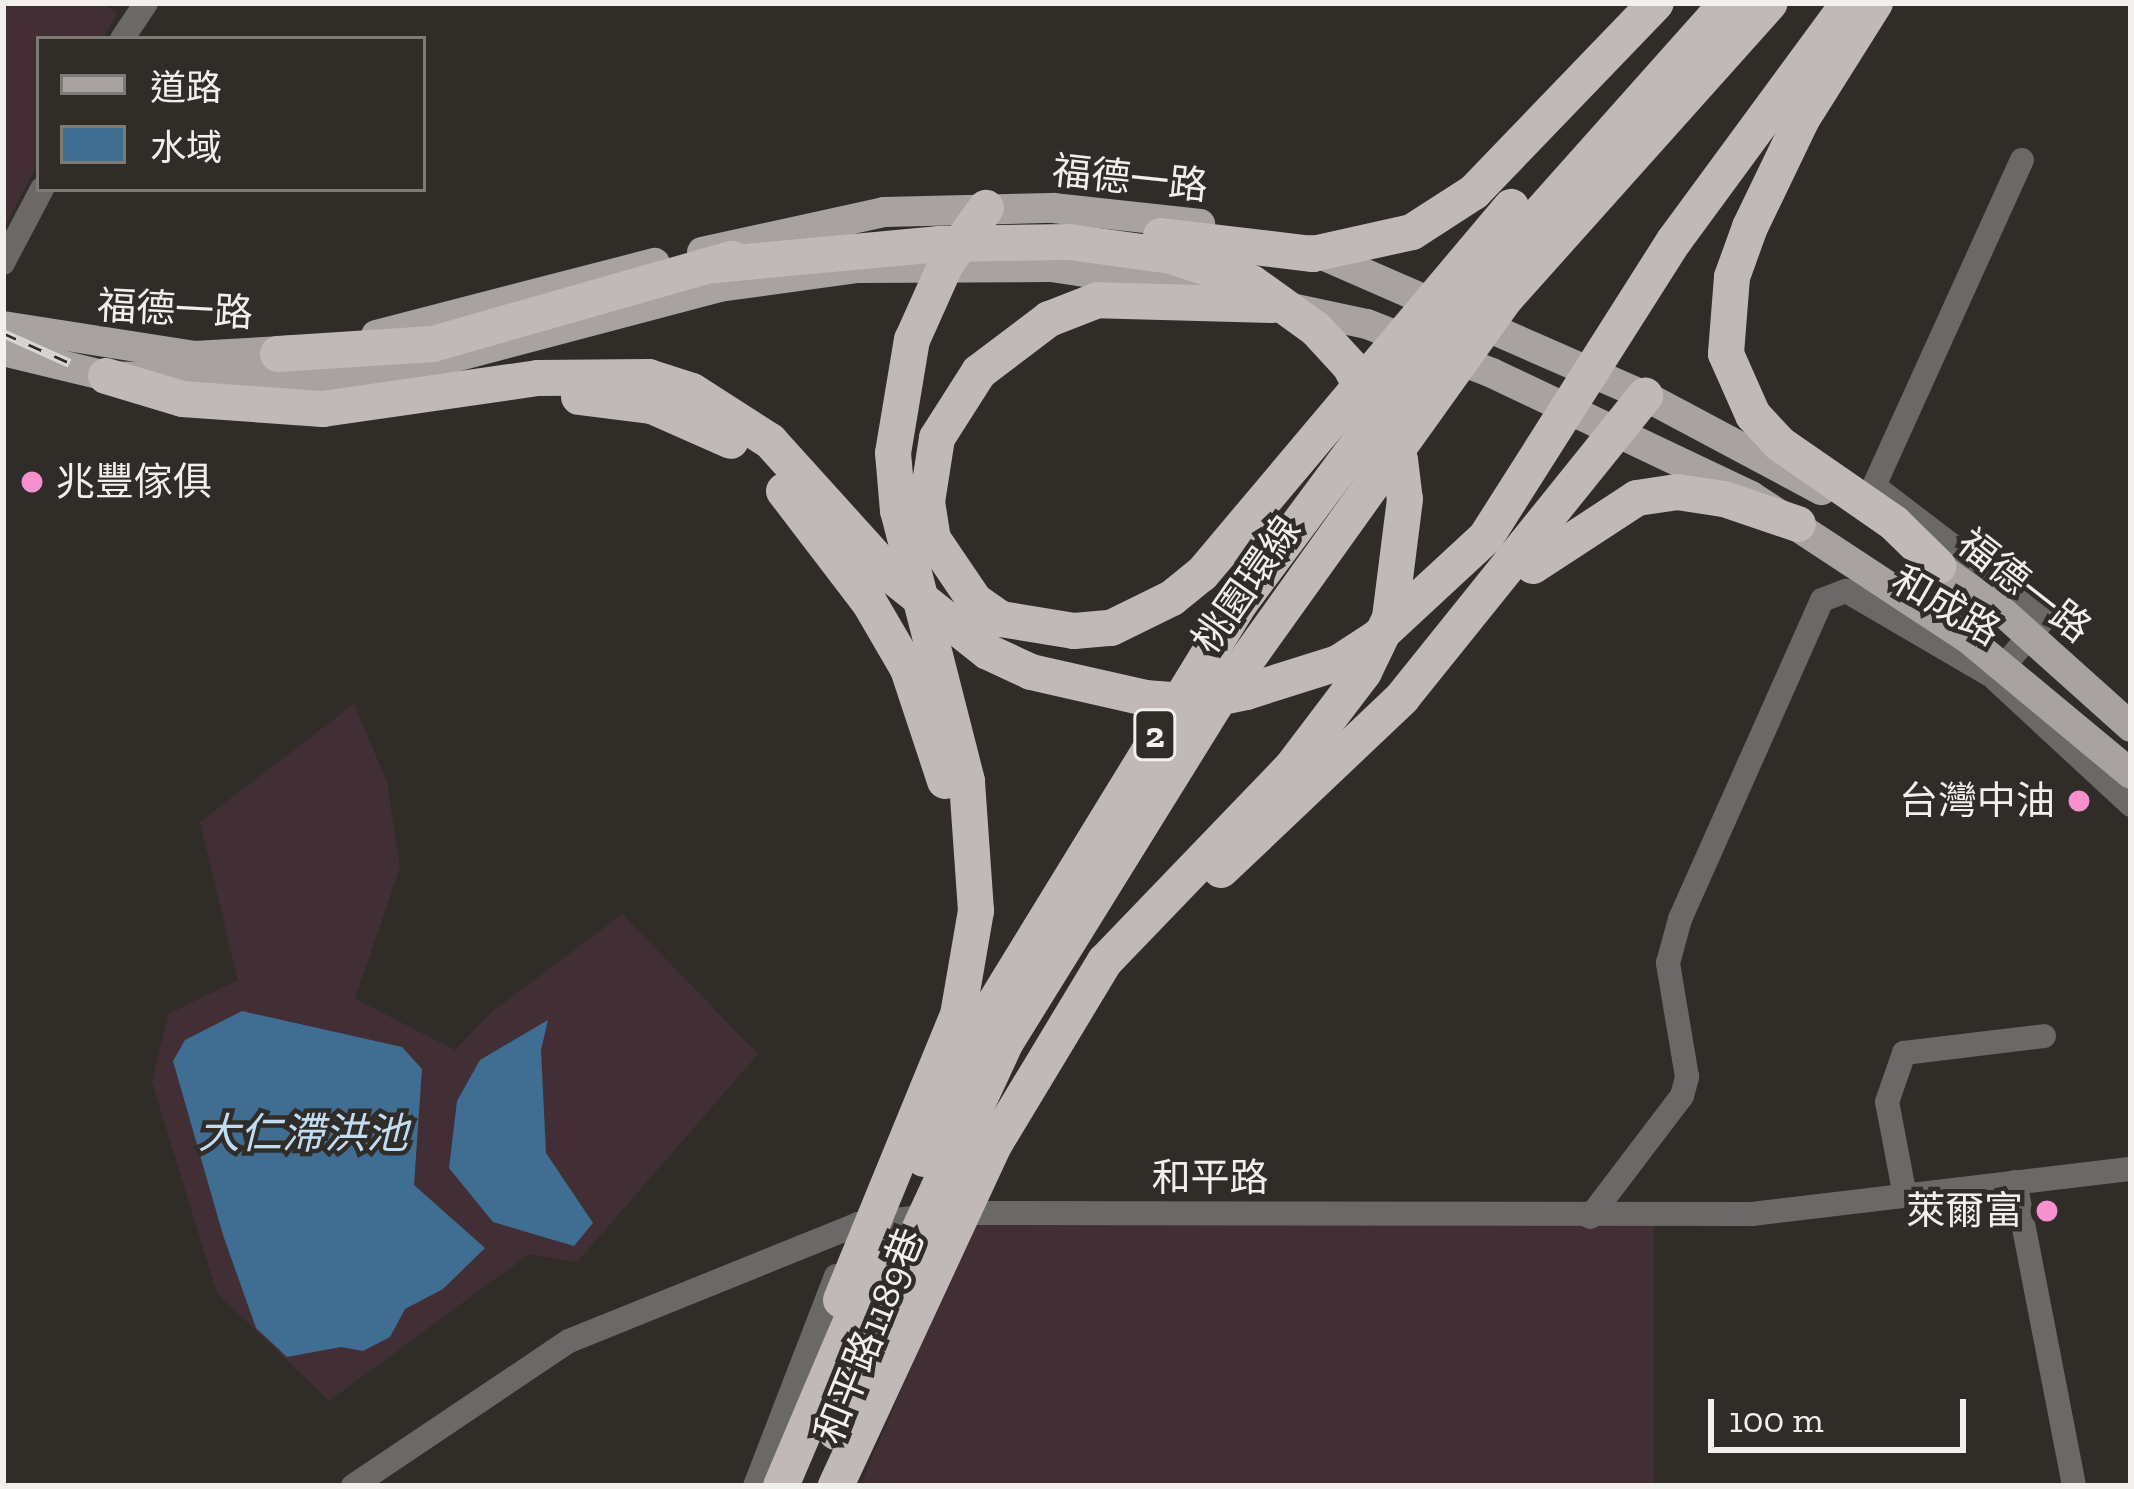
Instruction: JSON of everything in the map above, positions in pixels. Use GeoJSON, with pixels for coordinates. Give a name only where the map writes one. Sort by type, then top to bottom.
{"type":"FeatureCollection","features":[{"type":"Feature","properties":{"kind":"highway"},"geometry":{"type":"LineString","coordinates":[[278,354],[395,350],[811,239],[894,229],[1064,226],[1313,254],[1391,238],[1474,192],[1656,3]]}},
{"type":"Feature","properties":{"kind":"highway"},"geometry":{"type":"LineString","coordinates":[[1271,305],[1098,300],[1049,319],[979,372],[937,438],[927,502],[933,539],[975,601],[1001,619],[1074,631],[1111,628],[1172,598],[1202,574],[1378,356],[1694,3]]}},
{"type":"Feature","properties":{"kind":"highway","name":"桃園環線"},"geometry":{"type":"LineString","coordinates":[[816,1486],[953,1128],[988,1014],[1176,701],[1430,382],[1491,292],[1727,3]]}},
{"type":"Feature","properties":{"kind":"highway","name":"桃園環線"},"geometry":{"type":"LineString","coordinates":[[1491,292],[1593,192],[1770,3]]}},
{"type":"Feature","properties":{"kind":"highway"},"geometry":{"type":"LineString","coordinates":[[377,403],[588,374],[649,377],[738,419],[770,441],[892,576],[945,622],[1031,672],[1196,702],[1287,683],[1378,638],[1486,537],[1674,241],[1849,3]]}},
{"type":"Feature","properties":{"kind":"highway"},"geometry":{"type":"LineString","coordinates":[[1875,3],[1802,118],[1750,227],[1732,277],[1726,354],[1753,415],[1780,444],[1894,523],[1938,566]]}},
{"type":"Feature","properties":{"kind":"highway"},"geometry":{"type":"LineString","coordinates":[[836,1486],[953,1128],[958,1015],[976,911],[968,781],[898,511],[892,453],[911,340],[946,263],[986,208]]}},
{"type":"Feature","properties":{"kind":"highway"},"geometry":{"type":"LineString","coordinates":[[714,266],[940,244],[1070,242],[1171,256],[1252,283],[1316,328],[1384,423],[1400,460],[1407,531],[1390,617],[1364,672],[1292,768],[1105,961],[1042,1060]]}},
{"type":"Feature","properties":{"kind":"highway"},"geometry":{"type":"LineString","coordinates":[[106,376],[182,399],[255,408],[570,397],[652,406],[723,435],[815,527],[908,669],[958,832],[953,1128]]}},
{"type":"Feature","properties":{"kind":"highway"},"geometry":{"type":"LineString","coordinates":[[781,1485],[860,1241],[953,1128],[1042,1060],[1155,933],[1321,780],[1459,632],[1625,431],[1645,397]]}},
{"type":"Feature","properties":{"kind":"highway"},"geometry":{"type":"LineString","coordinates":[[1459,632],[1578,530],[1637,498],[1677,492],[1724,499],[1798,524]]}},
{"type":"Feature","properties":{"kind":"main road","name":"福德一路"},"geometry":{"type":"LineString","coordinates":[[3,326],[128,350],[278,354],[421,326],[841,216],[986,208],[1181,221],[1324,254],[1645,397],[1822,491],[1938,566],[2030,637],[2131,727]]}},
{"type":"Feature","properties":{"kind":"main road"},"geometry":{"type":"LineString","coordinates":[[899,266],[928,252],[911,211]]}},
{"type":"Feature","properties":{"kind":"main road","name":"福德一路"},"geometry":{"type":"LineString","coordinates":[[3,350],[106,376],[313,382],[422,366],[719,287],[946,263],[1169,281],[1367,323],[1625,431],[1798,524],[2131,775]]}},
{"type":"Feature","properties":{"kind":"street"},"geometry":{"type":"LineString","coordinates":[[124,36],[146,3]]}},
{"type":"Feature","properties":{"kind":"street","name":"和成路"},"geometry":{"type":"LineString","coordinates":[[1590,1217],[1682,1096],[1687,1077],[1668,962],[1680,919],[1822,600],[1846,591],[1999,671],[2046,616],[1874,486],[2022,160]]}},
{"type":"Feature","properties":{"kind":"street"},"geometry":{"type":"LineString","coordinates":[[3,263],[40,192]]}},
{"type":"Feature","properties":{"kind":"street"},"geometry":{"type":"LineString","coordinates":[[1999,671],[2131,805]]}},
{"type":"Feature","properties":{"kind":"street"},"geometry":{"type":"LineString","coordinates":[[1905,1196],[1887,1102],[1904,1052],[2044,1036]]}},
{"type":"Feature","properties":{"kind":"street","name":"和平路"},"geometry":{"type":"LineString","coordinates":[[353,1486],[569,1341],[858,1224],[958,1213],[1752,1214],[2131,1168]]}},
{"type":"Feature","properties":{"kind":"street"},"geometry":{"type":"LineString","coordinates":[[2014,1182],[2074,1486]]}},
{"type":"Feature","properties":{"kind":"street","name":"和平路1189巷"},"geometry":{"type":"LineString","coordinates":[[848,1486],[958,1213]]}},
{"type":"Feature","properties":{"kind":"street","name":"和平路1189巷"},"geometry":{"type":"LineString","coordinates":[[755,1486],[858,1224]]}},
{"type":"Feature","properties":{"kind":"shaded area"},"geometry":{"type":"Polygon","coordinates":[[[3,3],[101,3],[117,13],[105,36],[36,36],[36,167],[3,230],[3,3]]]}},
{"type":"Feature","properties":{"kind":"shaded area","name":"大仁滯洪池"},"geometry":{"type":"Polygon","coordinates":[[[354,704],[387,782],[400,867],[355,999],[455,1050],[494,1010],[622,914],[758,1054],[577,1262],[529,1254],[329,1401],[217,1293],[152,1082],[168,1014],[238,980],[200,822],[354,704]]]}},
{"type":"Feature","properties":{"kind":"shaded area"},"geometry":{"type":"Polygon","coordinates":[[[974,1222],[1654,1223],[1654,1486],[860,1486],[974,1222]]]}},
{"type":"Feature","properties":{"kind":"water","name":"大仁滯洪池"},"geometry":{"type":"Polygon","coordinates":[[[242,1011],[402,1047],[422,1069],[414,1185],[485,1248],[443,1289],[405,1309],[390,1337],[363,1351],[341,1347],[287,1357],[256,1328],[223,1235],[173,1061],[185,1040],[242,1011]]]}},
{"type":"Feature","properties":{"kind":"water"},"geometry":{"type":"Polygon","coordinates":[[[548,1020],[541,1050],[546,1153],[593,1223],[574,1246],[493,1222],[449,1168],[457,1101],[480,1060],[548,1020]]]}},
{"type":"Feature","properties":{"kind":"railway"},"geometry":{"type":"LineString","coordinates":[[3,333],[70,363]]}},
{"type":"Feature","properties":{"kind":"place","name":"兆豐傢俱"},"geometry":{"type":"Point","coordinates":[32,482]}},
{"type":"Feature","properties":{"kind":"place","name":"台灣中油"},"geometry":{"type":"Point","coordinates":[2079,801]}},
{"type":"Feature","properties":{"kind":"place","name":"萊爾富"},"geometry":{"type":"Point","coordinates":[2047,1211]}}]}
